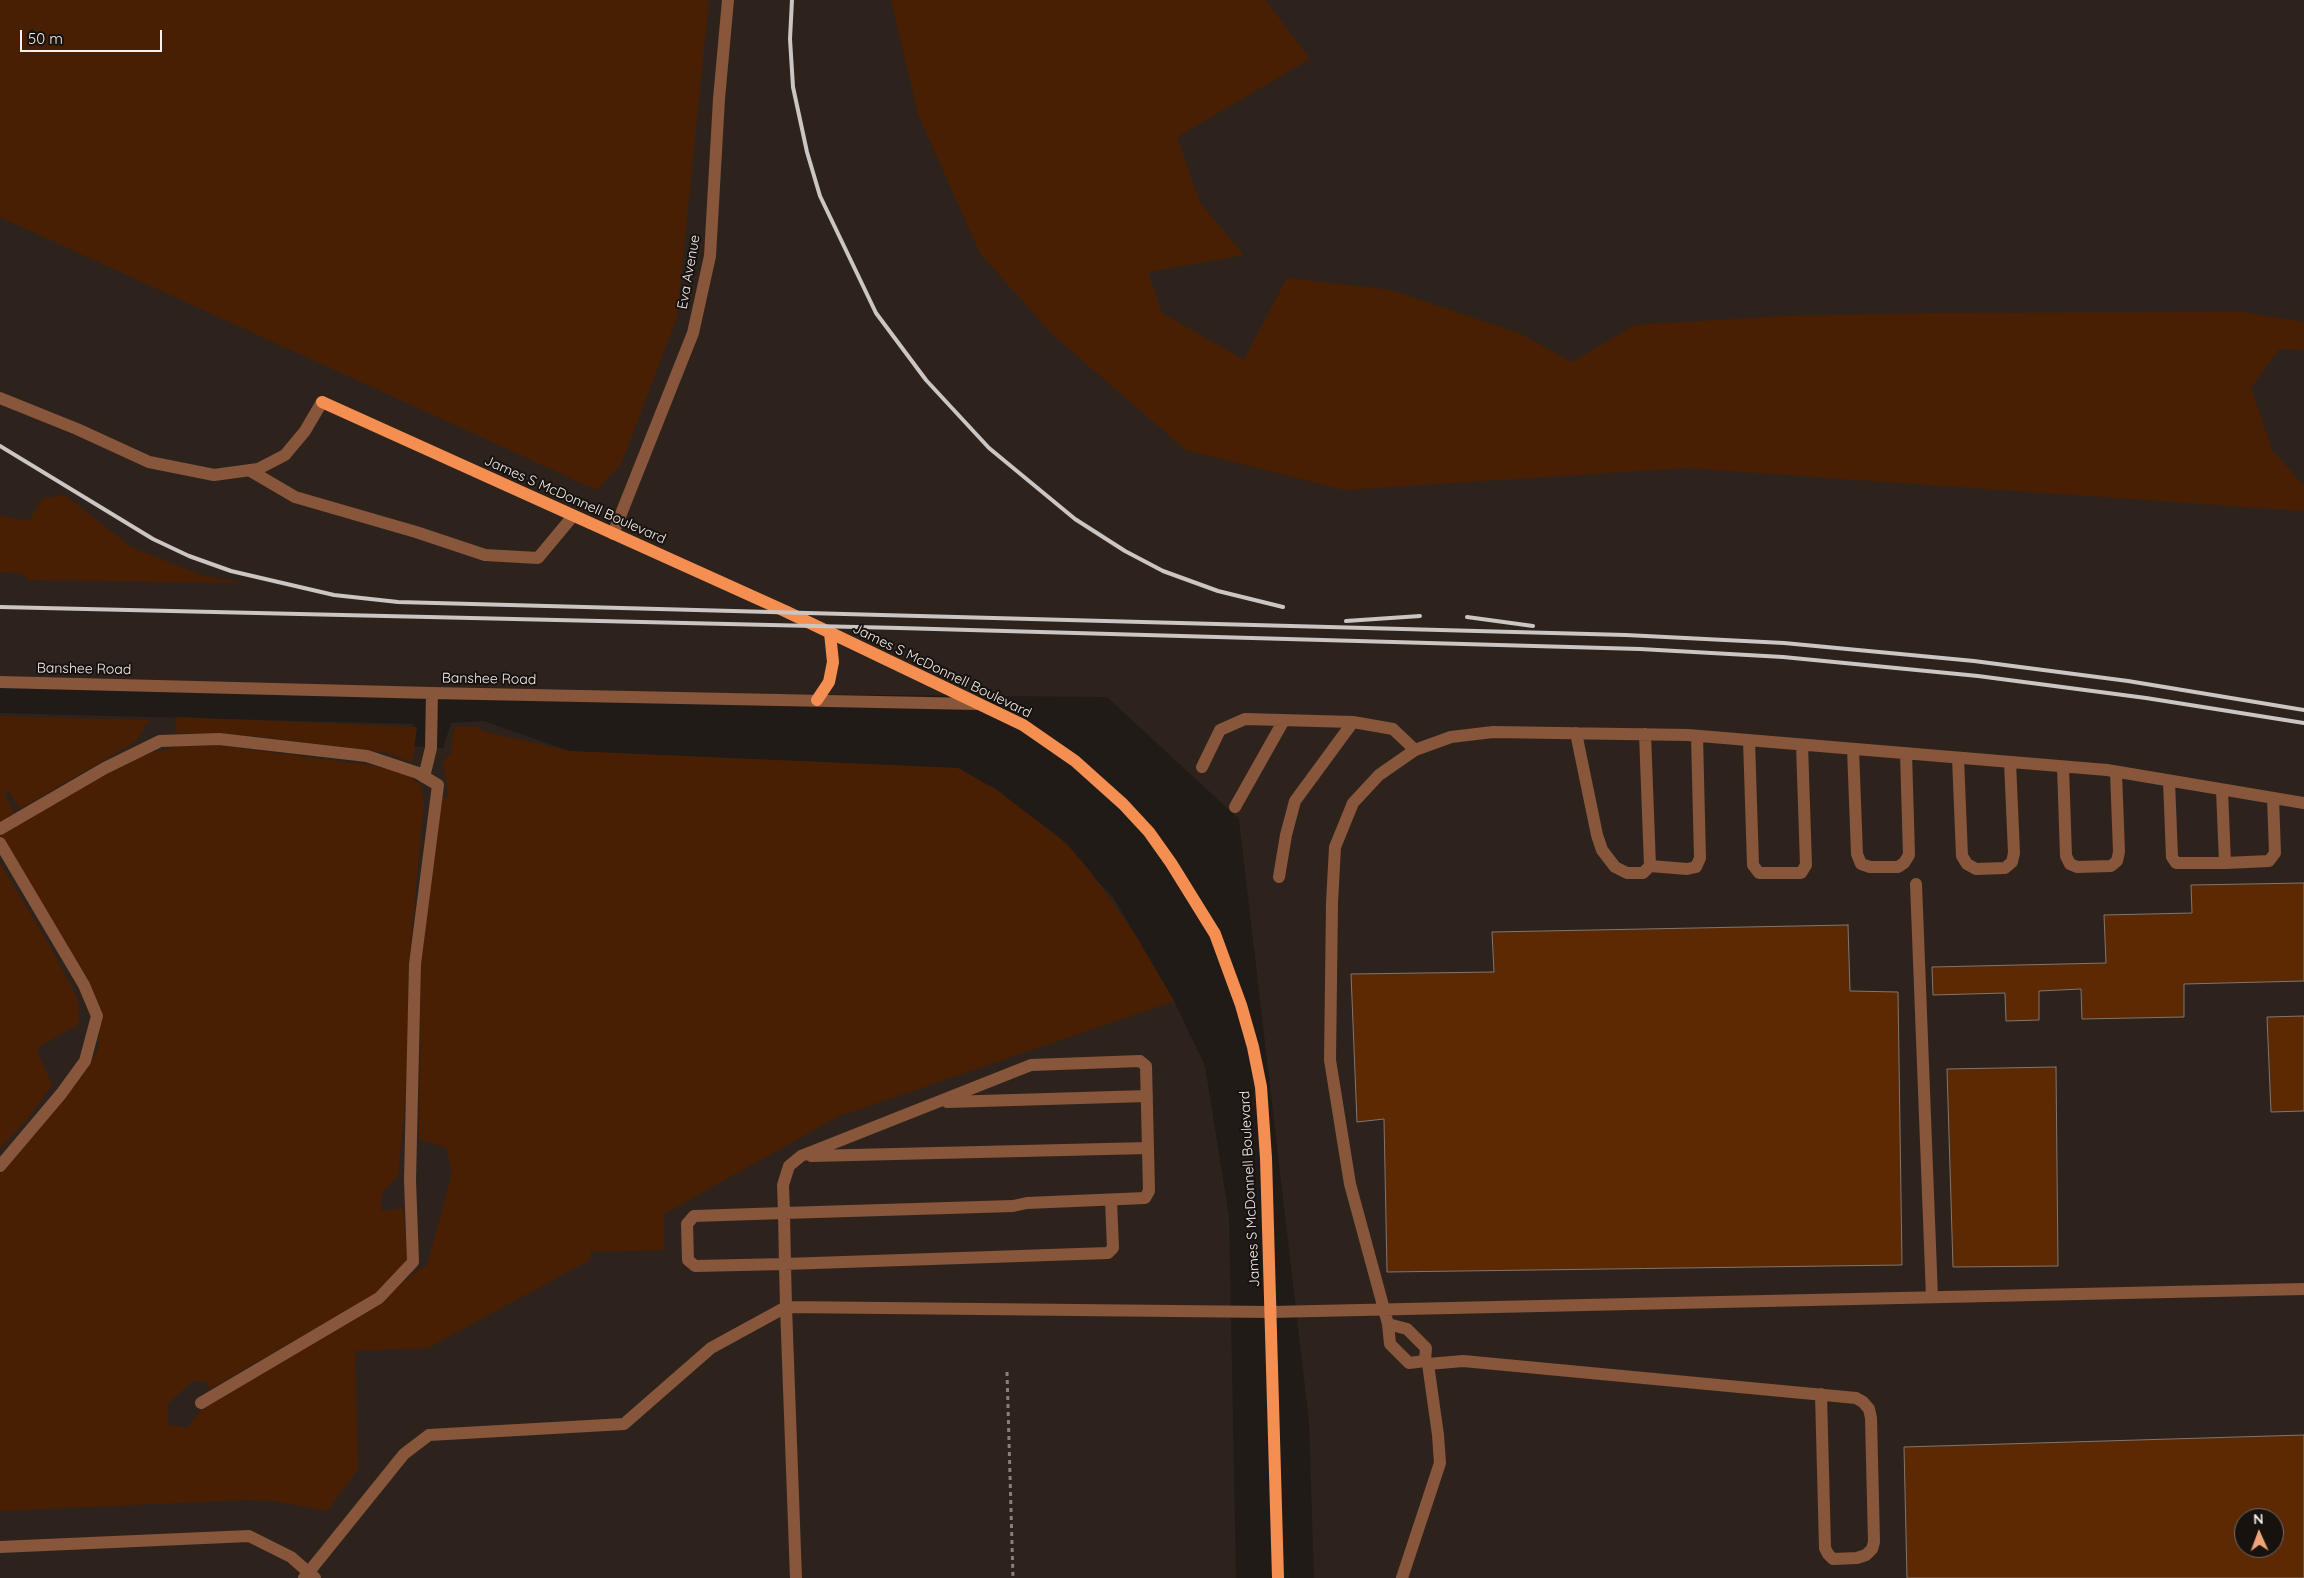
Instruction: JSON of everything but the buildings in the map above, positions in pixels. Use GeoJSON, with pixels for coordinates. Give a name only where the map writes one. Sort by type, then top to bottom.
{"type":"FeatureCollection","features":[{"type":"Feature","properties":{"kind":"main road","name":"James S McDonnell Boulevard"},"geometry":{"type":"LineString","coordinates":[[322,402],[830,633],[1023,725],[1075,761],[1123,804],[1148,832],[1171,863],[1215,934],[1241,1005],[1253,1048],[1260,1087],[1266,1158],[1278,1578]]}},
{"type":"Feature","properties":{"kind":"main road"},"geometry":{"type":"LineString","coordinates":[[818,700],[829,682],[832,669],[830,633]]}},
{"type":"Feature","properties":{"kind":"street","name":"Eva Avenue"},"geometry":{"type":"LineString","coordinates":[[613,534],[693,333],[710,256],[719,99],[728,0]]}},
{"type":"Feature","properties":{"kind":"street"},"geometry":{"type":"LineString","coordinates":[[0,398],[77,429],[149,462],[214,475],[258,469],[285,455],[305,431],[322,402]]}},
{"type":"Feature","properties":{"kind":"street"},"geometry":{"type":"LineString","coordinates":[[249,470],[295,497],[416,532],[484,555],[538,558],[573,516]]}},
{"type":"Feature","properties":{"kind":"street","name":"Banshee Road"},"geometry":{"type":"LineString","coordinates":[[0,682],[977,704]]}},
{"type":"Feature","properties":{"kind":"street"},"geometry":{"type":"LineString","coordinates":[[424,777],[430,748],[432,693]]}},
{"type":"Feature","properties":{"kind":"street"},"geometry":{"type":"LineString","coordinates":[[1202,767],[1220,730],[1245,719],[1353,722],[1393,729],[1415,750]]}},
{"type":"Feature","properties":{"kind":"street"},"geometry":{"type":"LineString","coordinates":[[1235,807],[1284,720]]}},
{"type":"Feature","properties":{"kind":"street"},"geometry":{"type":"LineString","coordinates":[[1279,877],[1286,836],[1295,801],[1353,722]]}},
{"type":"Feature","properties":{"kind":"street"},"geometry":{"type":"LineString","coordinates":[[1821,1394],[1825,1548],[1833,1559],[1857,1558],[1866,1555],[1872,1549],[1874,1542],[1871,1418],[1869,1409],[1856,1398],[1821,1394],[1463,1361],[1409,1363],[1390,1344],[1388,1324],[1350,1184],[1330,1060],[1332,903],[1335,847],[1353,803],[1380,775],[1415,750],[1451,737],[1493,732],[1697,736],[2010,762],[2116,772],[2304,803]]}},
{"type":"Feature","properties":{"kind":"street"},"geometry":{"type":"LineString","coordinates":[[1576,733],[1597,835],[1602,850],[1615,867],[1627,873],[1643,873],[1650,866],[1645,734]]}},
{"type":"Feature","properties":{"kind":"street"},"geometry":{"type":"LineString","coordinates":[[1650,866],[1687,869],[1696,867],[1700,858],[1697,736]]}},
{"type":"Feature","properties":{"kind":"street"},"geometry":{"type":"LineString","coordinates":[[0,830],[105,768],[160,741],[219,739],[367,756],[424,777],[438,785],[415,964],[410,1180],[413,1262],[379,1298],[201,1403]]}},
{"type":"Feature","properties":{"kind":"street"},"geometry":{"type":"LineString","coordinates":[[1749,740],[1753,865],[1759,873],[1800,873],[1806,865],[1802,745]]}},
{"type":"Feature","properties":{"kind":"street"},"geometry":{"type":"LineString","coordinates":[[1853,749],[1857,854],[1861,864],[1870,867],[1898,867],[1904,863],[1909,855],[1906,753]]}},
{"type":"Feature","properties":{"kind":"street"},"geometry":{"type":"LineString","coordinates":[[1958,758],[1962,856],[1966,864],[1976,869],[2005,868],[2012,862],[2014,853],[2010,762]]}},
{"type":"Feature","properties":{"kind":"street"},"geometry":{"type":"LineString","coordinates":[[2063,767],[2066,856],[2070,864],[2077,867],[2111,866],[2117,861],[2119,852],[2116,772]]}},
{"type":"Feature","properties":{"kind":"street"},"geometry":{"type":"LineString","coordinates":[[2168,781],[2172,857],[2176,863],[2269,861],[2275,853],[2273,798]]}},
{"type":"Feature","properties":{"kind":"street"},"geometry":{"type":"LineString","coordinates":[[2222,790],[2226,863]]}},
{"type":"Feature","properties":{"kind":"street"},"geometry":{"type":"LineString","coordinates":[[0,843],[84,985],[97,1016],[85,1061],[62,1094],[0,1166]]}},
{"type":"Feature","properties":{"kind":"street"},"geometry":{"type":"LineString","coordinates":[[1916,884],[1932,1297]]}},
{"type":"Feature","properties":{"kind":"street"},"geometry":{"type":"LineString","coordinates":[[796,1578],[786,1308],[785,1264],[784,1213],[783,1185],[789,1166],[801,1156],[1032,1065],[1140,1061],[1146,1066],[1149,1191],[1145,1198],[1027,1202],[1013,1206],[784,1213],[694,1216],[687,1224],[688,1260],[696,1266],[785,1264],[1108,1254],[1113,1248],[1111,1200]]}},
{"type":"Feature","properties":{"kind":"street"},"geometry":{"type":"LineString","coordinates":[[938,1102],[1147,1096]]}},
{"type":"Feature","properties":{"kind":"street"},"geometry":{"type":"LineString","coordinates":[[801,1156],[1148,1148]]}},
{"type":"Feature","properties":{"kind":"street"},"geometry":{"type":"LineString","coordinates":[[0,1547],[249,1536],[291,1557],[309,1576],[404,1454],[429,1434],[624,1424],[711,1348],[786,1308],[1271,1312],[2304,1289]]}},
{"type":"Feature","properties":{"kind":"street"},"geometry":{"type":"LineString","coordinates":[[1388,1324],[1407,1330],[1426,1348],[1426,1362],[1438,1435],[1440,1464],[1402,1578]]}},
{"type":"Feature","properties":{"kind":"path"},"geometry":{"type":"LineString","coordinates":[[1007,1372],[1013,1578]]}},
{"type":"Feature","properties":{"kind":"shaded area"},"geometry":{"type":"Polygon","coordinates":[[[0,0],[2304,0],[2304,1578],[1314,1578],[1309,1421],[1239,819],[1107,697],[0,687],[0,0]]]}},
{"type":"Feature","properties":{"kind":"shaded area"},"geometry":{"type":"Polygon","coordinates":[[[0,0],[709,0],[677,317],[621,464],[597,490],[0,217],[0,0]]]}},
{"type":"Feature","properties":{"kind":"shaded area"},"geometry":{"type":"Polygon","coordinates":[[[891,0],[1265,0],[1310,59],[1177,137],[1200,203],[1244,255],[1148,272],[1162,313],[1244,360],[1287,278],[1391,290],[1519,333],[1572,362],[1635,325],[1784,316],[1933,313],[2241,312],[2304,322],[2304,350],[2279,349],[2251,388],[2272,450],[2304,486],[2304,511],[1686,468],[1344,490],[1186,450],[1052,334],[980,253],[918,114],[891,0]]]}},
{"type":"Feature","properties":{"kind":"shaded area"},"geometry":{"type":"Polygon","coordinates":[[[65,495],[131,547],[203,576],[246,583],[29,580],[21,573],[0,572],[0,516],[29,521],[43,498],[65,495]]]}},
{"type":"Feature","properties":{"kind":"shaded area"},"geometry":{"type":"Polygon","coordinates":[[[0,713],[413,724],[414,746],[443,748],[451,723],[484,721],[569,751],[958,768],[1059,842],[1113,897],[1174,1001],[1205,1066],[1229,1217],[1236,1578],[0,1578],[0,713]]]}},
{"type":"Feature","properties":{"kind":"shaded area"},"geometry":{"type":"Polygon","coordinates":[[[0,716],[149,720],[136,741],[20,809],[9,791],[4,793],[14,813],[0,822],[0,716]]]}},
{"type":"Feature","properties":{"kind":"shaded area"},"geometry":{"type":"Polygon","coordinates":[[[177,717],[417,727],[412,762],[384,752],[255,736],[175,733],[177,717]]]}},
{"type":"Feature","properties":{"kind":"shaded area"},"geometry":{"type":"Polygon","coordinates":[[[454,727],[477,727],[486,732],[569,751],[958,768],[997,790],[1066,843],[1089,870],[1133,931],[1174,1001],[837,1117],[664,1214],[664,1250],[591,1252],[590,1260],[428,1348],[355,1351],[358,1469],[327,1511],[274,1501],[243,1500],[0,1511],[0,1169],[75,1085],[98,1050],[100,1020],[90,982],[58,936],[0,839],[0,834],[118,766],[147,754],[184,745],[221,746],[374,766],[405,773],[420,785],[424,802],[409,961],[407,1083],[398,1175],[382,1193],[381,1211],[403,1208],[408,1260],[373,1295],[210,1389],[206,1381],[192,1381],[167,1405],[169,1425],[187,1428],[202,1409],[339,1326],[427,1265],[452,1174],[447,1148],[419,1139],[421,964],[440,798],[449,797],[443,762],[451,753],[454,727]]]}},
{"type":"Feature","properties":{"kind":"shaded area"},"geometry":{"type":"Polygon","coordinates":[[[0,863],[51,948],[78,1000],[79,1024],[40,1046],[37,1051],[52,1085],[28,1118],[0,1149],[0,863]]]}},
{"type":"Feature","properties":{"kind":"railway"},"geometry":{"type":"LineString","coordinates":[[792,0],[790,39],[793,87],[807,152],[820,196],[876,313],[926,380],[989,448],[1075,519],[1125,551],[1163,571],[1218,591],[1283,607]]}},
{"type":"Feature","properties":{"kind":"railway"},"geometry":{"type":"LineString","coordinates":[[0,446],[153,539],[189,556],[231,571],[334,595],[398,602],[1626,635],[1784,643],[1974,661],[2128,681],[2304,710]]}},
{"type":"Feature","properties":{"kind":"railway"},"geometry":{"type":"LineString","coordinates":[[0,607],[899,628],[1640,649],[1783,657],[1978,676],[2146,698],[2304,723]]}},
{"type":"Feature","properties":{"kind":"railway"},"geometry":{"type":"LineString","coordinates":[[1346,621],[1420,616]]}},
{"type":"Feature","properties":{"kind":"railway"},"geometry":{"type":"LineString","coordinates":[[1467,617],[1533,626]]}}]}
